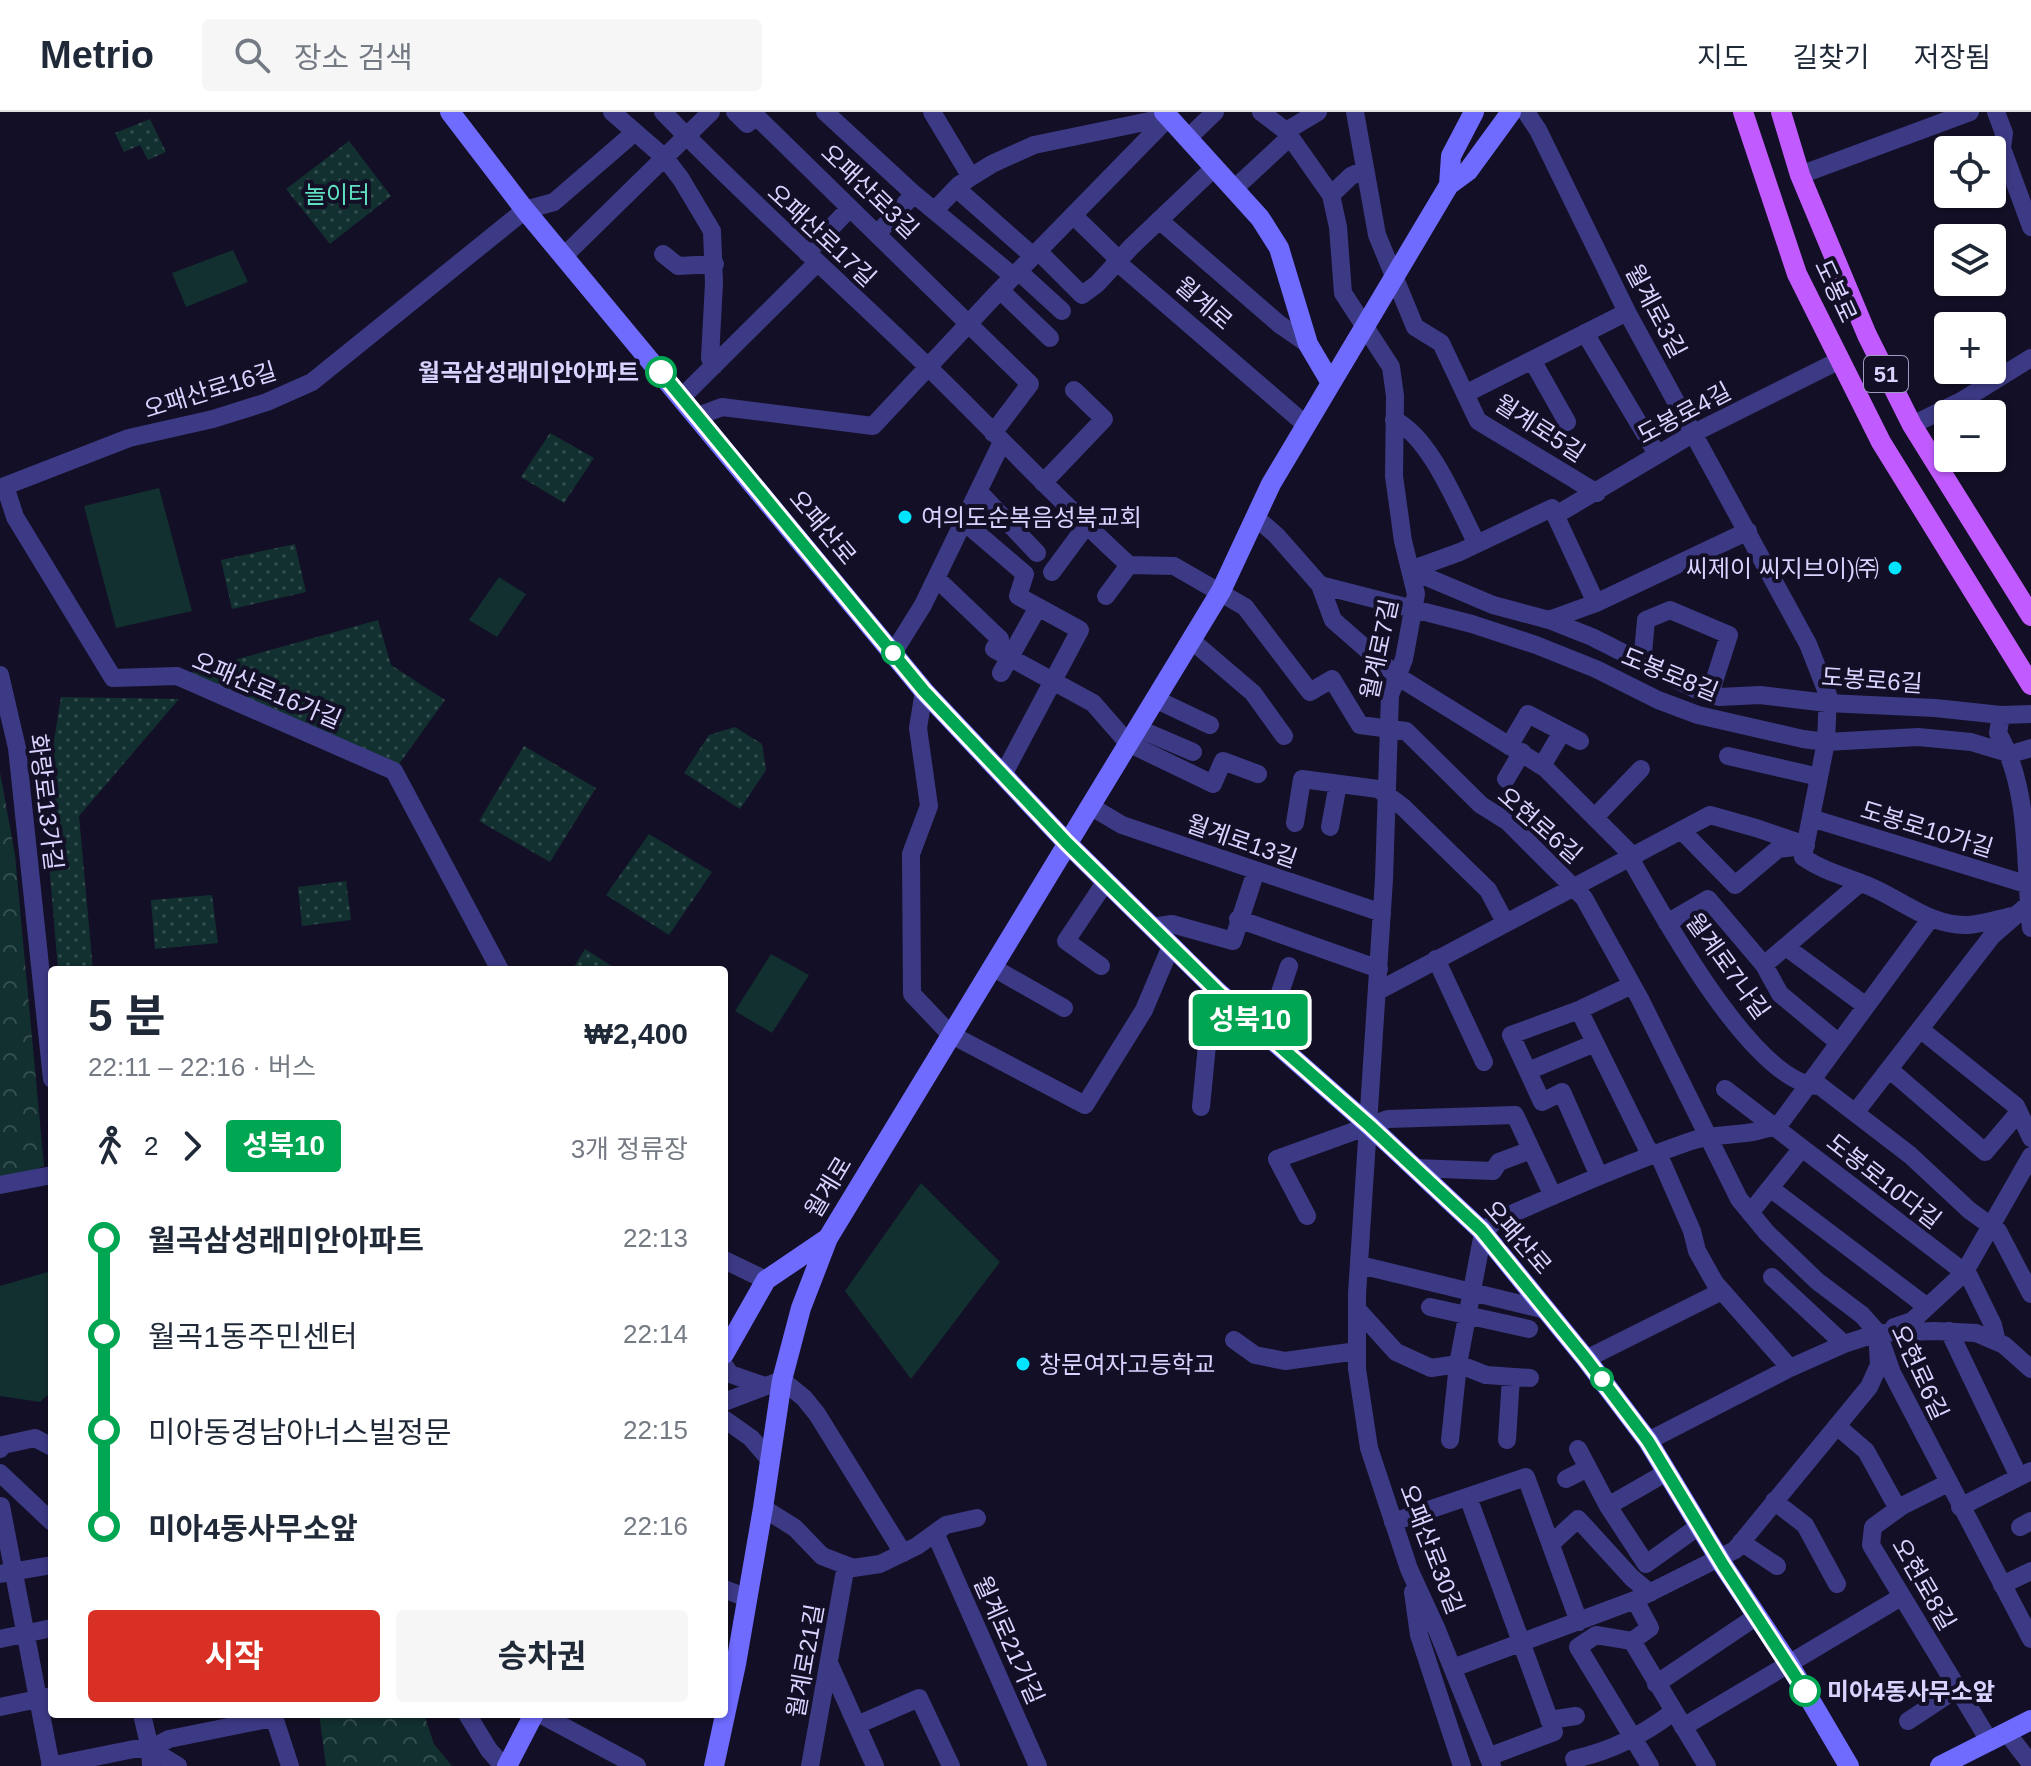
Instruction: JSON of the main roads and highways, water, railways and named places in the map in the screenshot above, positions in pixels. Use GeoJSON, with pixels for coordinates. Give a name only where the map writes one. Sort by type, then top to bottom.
{"type":"FeatureCollection","features":[{"type":"Feature","properties":{"kind":"main road","name":"오패산로"},"geometry":{"type":"LineString","coordinates":[[450,112],[525,210],[924,691],[1067,843],[1171,946],[1483,1233],[1648,1441],[1789,1664],[1849,1766]]}},
{"type":"Feature","properties":{"kind":"main road","name":"월계로"},"geometry":{"type":"LineString","coordinates":[[1449,185],[1451,156],[1474,112]]}},
{"type":"Feature","properties":{"kind":"main road","name":"월계로"},"geometry":{"type":"LineString","coordinates":[[730,1662],[747,1598],[763,1508],[770,1460],[774,1383],[828,1238],[1221,591],[1271,484],[1363,326],[1449,185],[1468,171],[1511,112]]}},
{"type":"Feature","properties":{"kind":"main road","name":"도봉로"},"geometry":{"type":"LineString","coordinates":[[1743,112],[1797,274],[1881,442],[2031,685]]}},
{"type":"Feature","properties":{"kind":"main road","name":"도봉로"},"geometry":{"type":"LineString","coordinates":[[1781,112],[1800,175],[1867,335],[1912,425],[2028,603]]}},
{"type":"Feature","properties":{"kind":"main road"},"geometry":{"type":"LineString","coordinates":[[1167,115],[1235,188],[1260,218],[1279,248],[1308,344],[1331,383]]}},
{"type":"Feature","properties":{"kind":"main road"},"geometry":{"type":"LineString","coordinates":[[728,1347],[766,1280],[828,1238]]}},
{"type":"Feature","properties":{"kind":"main road"},"geometry":{"type":"LineString","coordinates":[[505,1766],[535,1718]]}},
{"type":"Feature","properties":{"kind":"main road","name":"월계로"},"geometry":{"type":"LineString","coordinates":[[714,1766],[721,1718]]}},
{"type":"Feature","properties":{"kind":"main road"},"geometry":{"type":"LineString","coordinates":[[1940,1766],[2031,1720]]}},
{"type":"Feature","properties":{"kind":"place","name":"월곡삼성래미안아파트"},"geometry":{"type":"Point","coordinates":[661,372]}},
{"type":"Feature","properties":{"kind":"place","name":"여의도순복음성북교회"},"geometry":{"type":"Point","coordinates":[905,517]}},
{"type":"Feature","properties":{"kind":"place","name":"씨제이 씨지브이)㈜"},"geometry":{"type":"Point","coordinates":[1895,568]}},
{"type":"Feature","properties":{"kind":"place","name":"창문여자고등학교"},"geometry":{"type":"Point","coordinates":[1023,1364]}},
{"type":"Feature","properties":{"kind":"place","name":"미아4동사무소앞"},"geometry":{"type":"Point","coordinates":[1805,1691]}},
{"type":"Feature","properties":{"kind":"park label","name":"놀이터"},"geometry":{"type":"Point","coordinates":[337,194]}}]}
